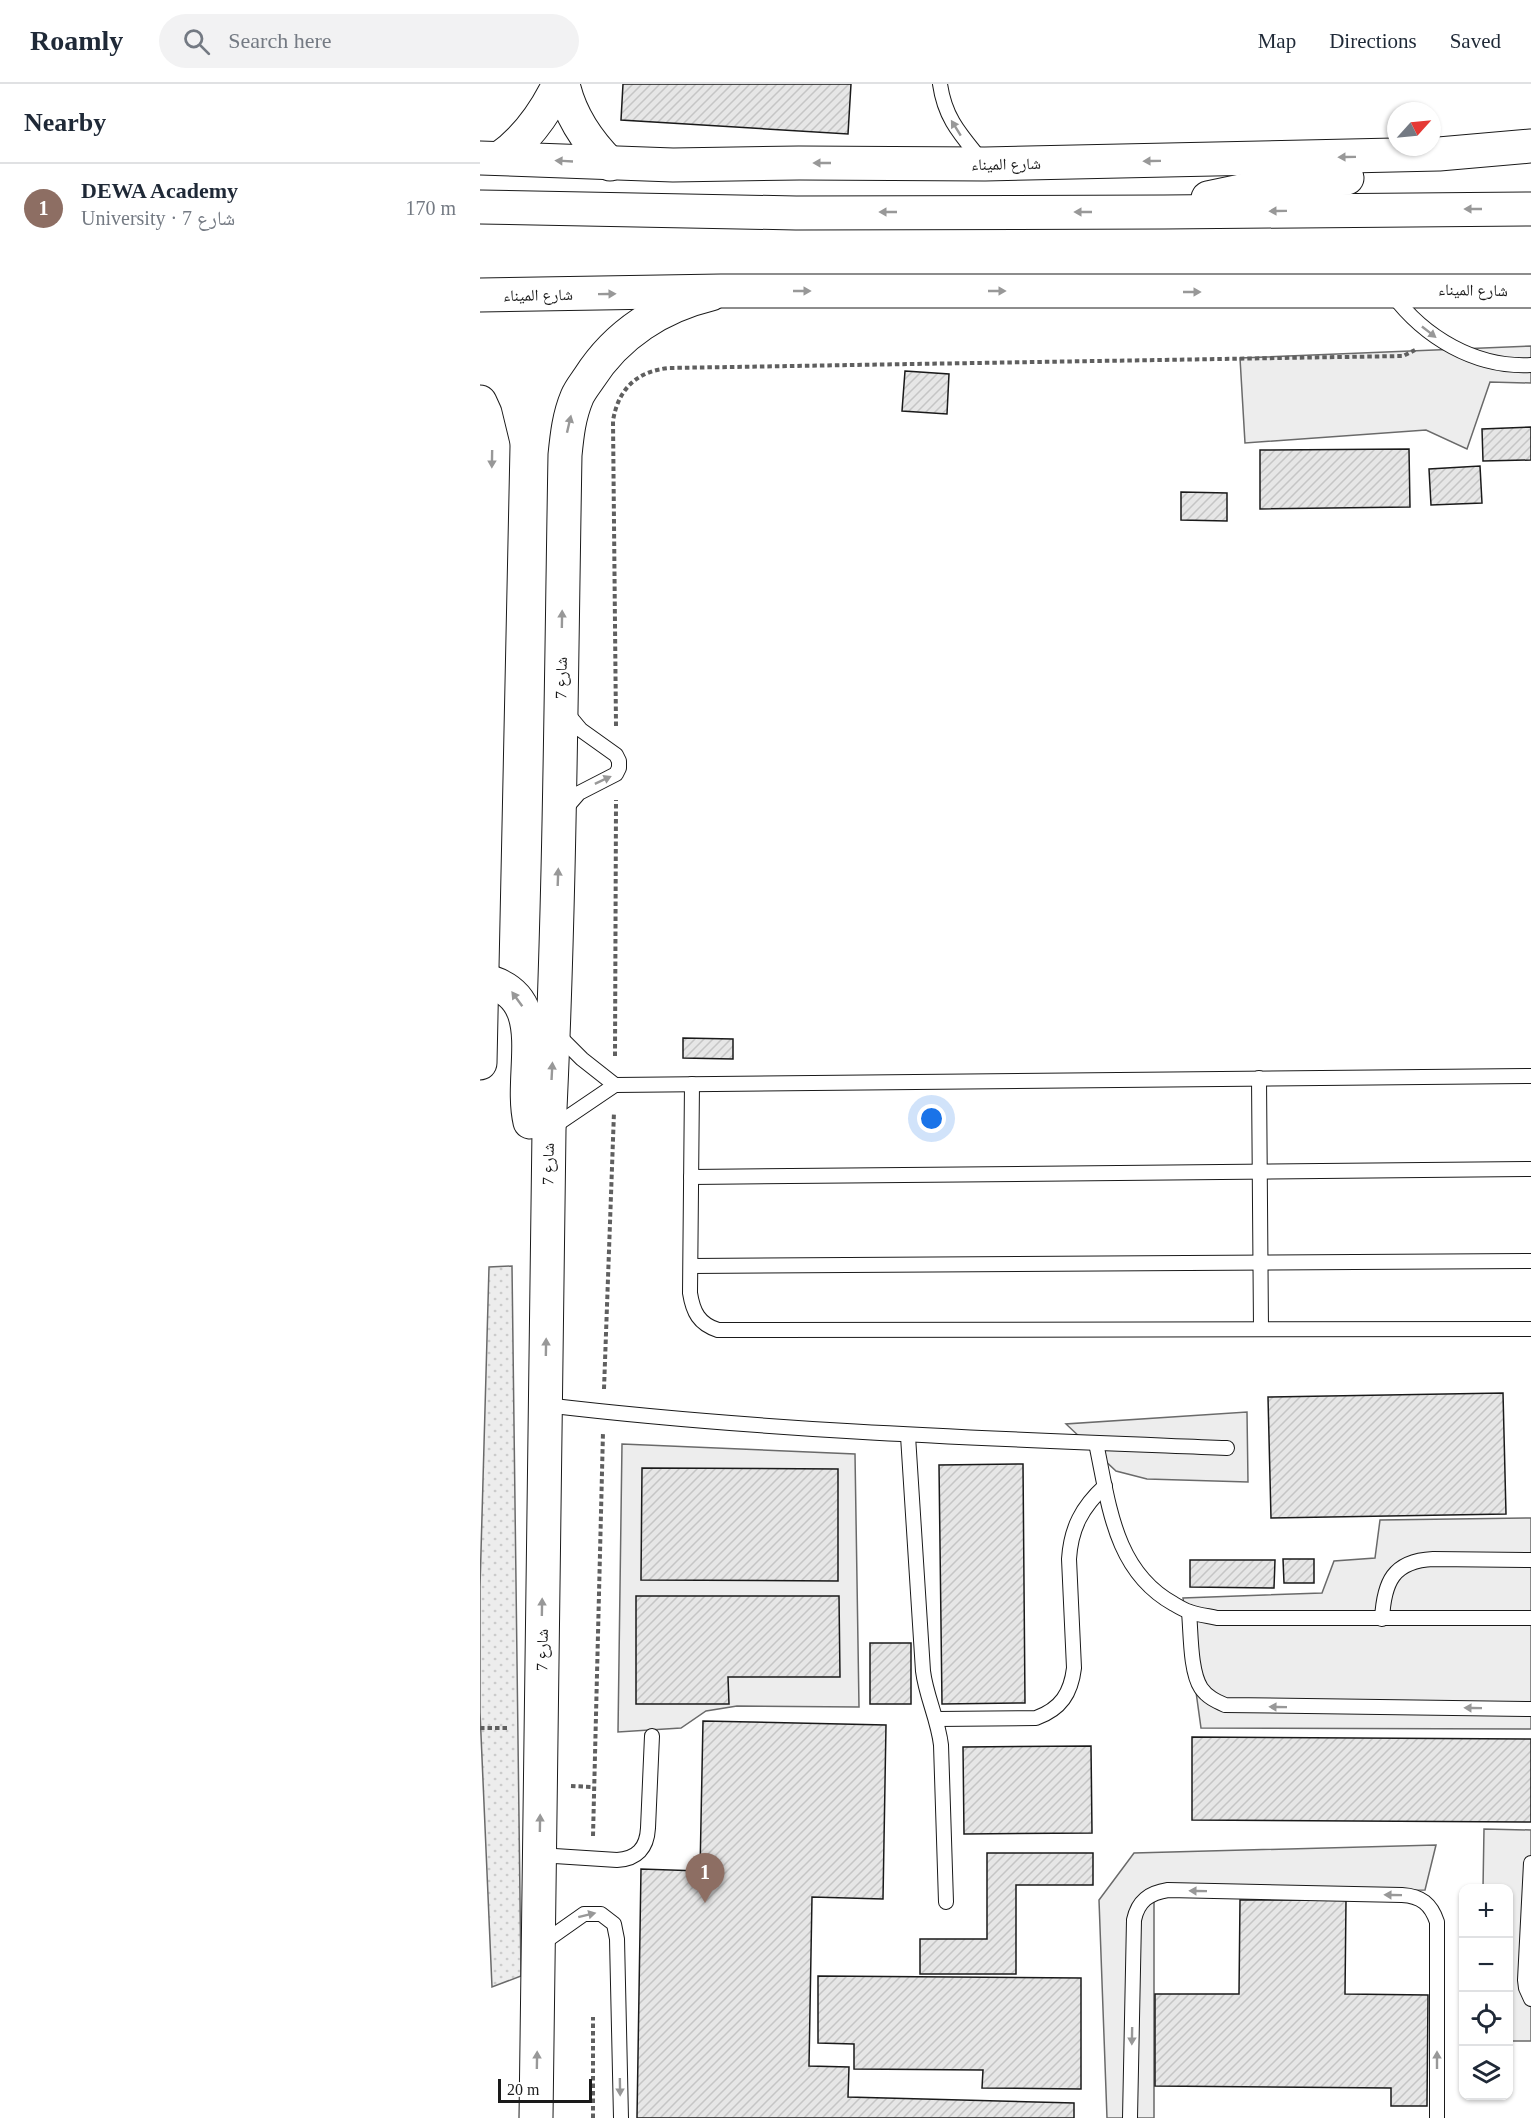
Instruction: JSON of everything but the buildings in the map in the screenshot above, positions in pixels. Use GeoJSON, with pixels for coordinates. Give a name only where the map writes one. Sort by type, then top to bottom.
{"type":"FeatureCollection","features":[{"type":"Feature","properties":{"kind":"main road"},"geometry":{"type":"LineString","coordinates":[[490,158],[512,149],[539,119],[561,84]]}},
{"type":"Feature","properties":{"kind":"main road"},"geometry":{"type":"LineString","coordinates":[[561,84],[577,123],[610,164]]}},
{"type":"Feature","properties":{"kind":"main road","name":"شارع الميناء"},"geometry":{"type":"LineString","coordinates":[[490,158],[610,164],[985,165],[1428,155],[1531,146]]}},
{"type":"Feature","properties":{"kind":"main road"},"geometry":{"type":"LineString","coordinates":[[1164,212],[1198,201],[1270,185],[1315,180],[1469,172],[1531,165]]}},
{"type":"Feature","properties":{"kind":"main road"},"geometry":{"type":"LineString","coordinates":[[480,207],[796,213],[1531,209]]}},
{"type":"Feature","properties":{"kind":"main road","name":"شارع الميناء"},"geometry":{"type":"LineString","coordinates":[[480,295],[721,291],[1531,291]]}},
{"type":"Feature","properties":{"kind":"main road","name":"شارع 7"},"geometry":{"type":"LineString","coordinates":[[536,2118],[549,1142],[560,818],[565,456],[568,427],[578,396],[599,362],[624,338],[653,316],[686,300],[721,291]]}},
{"type":"Feature","properties":{"kind":"main road"},"geometry":{"type":"LineString","coordinates":[[480,402],[485,412],[493,446],[480,1063]]}},
{"type":"Feature","properties":{"kind":"main road"},"geometry":{"type":"LineString","coordinates":[[482,980],[496,983],[510,990],[520,1002],[526,1017],[530,1119],[540,1144],[549,1142]]}},
{"type":"Feature","properties":{"kind":"lane"},"geometry":{"type":"LineString","coordinates":[[940,84],[943,100],[954,127],[985,165]]}},
{"type":"Feature","properties":{"kind":"lane"},"geometry":{"type":"LineString","coordinates":[[1389,290],[1403,308],[1437,339],[1479,358],[1502,363],[1531,365]]}},
{"type":"Feature","properties":{"kind":"lane"},"geometry":{"type":"LineString","coordinates":[[560,818],[579,793],[616,774],[619,768],[616,755],[581,730],[561,703]]}},
{"type":"Feature","properties":{"kind":"lane"},"geometry":{"type":"LineString","coordinates":[[554,1030],[582,1059],[615,1084],[1531,1076]]}},
{"type":"Feature","properties":{"kind":"lane"},"geometry":{"type":"LineString","coordinates":[[1259,1078],[1261,1329]]}},
{"type":"Feature","properties":{"kind":"lane"},"geometry":{"type":"LineString","coordinates":[[549,1142],[615,1084]]}},
{"type":"Feature","properties":{"kind":"lane"},"geometry":{"type":"LineString","coordinates":[[692,1084],[690,1293],[695,1313],[708,1326],[718,1330],[1531,1329]]}},
{"type":"Feature","properties":{"kind":"lane"},"geometry":{"type":"LineString","coordinates":[[691,1177],[1531,1169]]}},
{"type":"Feature","properties":{"kind":"lane"},"geometry":{"type":"LineString","coordinates":[[690,1266],[1531,1261]]}},
{"type":"Feature","properties":{"kind":"lane"},"geometry":{"type":"LineString","coordinates":[[545,1405],[836,1432],[1227,1448]]}},
{"type":"Feature","properties":{"kind":"lane"},"geometry":{"type":"LineString","coordinates":[[908,1436],[923,1671],[928,1695],[937,1719],[941,1744],[946,1902]]}},
{"type":"Feature","properties":{"kind":"lane"},"geometry":{"type":"LineString","coordinates":[[1096,1443],[1116,1529],[1125,1556],[1142,1580],[1164,1598],[1189,1612],[1217,1618],[1531,1618]]}},
{"type":"Feature","properties":{"kind":"lane"},"geometry":{"type":"LineString","coordinates":[[937,1719],[1036,1718],[1060,1705],[1068,1694],[1074,1668],[1070,1542],[1082,1511],[1105,1486]]}},
{"type":"Feature","properties":{"kind":"lane"},"geometry":{"type":"LineString","coordinates":[[1382,1618],[1383,1598],[1387,1584],[1395,1573],[1406,1565],[1419,1560],[1433,1559],[1531,1560]]}},
{"type":"Feature","properties":{"kind":"lane"},"geometry":{"type":"LineString","coordinates":[[1189,1612],[1196,1678],[1202,1690],[1212,1699],[1225,1705],[1531,1709]]}},
{"type":"Feature","properties":{"kind":"lane"},"geometry":{"type":"LineString","coordinates":[[539,1855],[627,1860],[643,1848],[648,1838],[652,1736]]}},
{"type":"Feature","properties":{"kind":"lane"},"geometry":{"type":"LineString","coordinates":[[1531,1863],[1526,1988],[1531,1999]]}},
{"type":"Feature","properties":{"kind":"lane"},"geometry":{"type":"LineString","coordinates":[[1131,2118],[1134,1920],[1141,1902],[1149,1896],[1168,1890],[1402,1895],[1421,1899],[1428,1905],[1437,1922],[1437,2118]]}},
{"type":"Feature","properties":{"kind":"lane"},"geometry":{"type":"LineString","coordinates":[[538,1946],[584,1914],[601,1914],[614,1924],[617,1939],[621,2118]]}},
{"type":"Feature","properties":{"kind":"path"},"geometry":{"type":"LineString","coordinates":[[616,755],[613,421],[615,408],[626,387],[645,373],[657,369],[680,368],[1403,356],[1437,339]]}},
{"type":"Feature","properties":{"kind":"path"},"geometry":{"type":"LineString","coordinates":[[594,1859],[593,1786],[603,1412],[615,1084],[616,774]]}},
{"type":"Feature","properties":{"kind":"path"},"geometry":{"type":"LineString","coordinates":[[593,2015],[593,2118]]}},
{"type":"Feature","properties":{"kind":"shaded area"},"geometry":{"type":"Polygon","coordinates":[[[1531,346],[1531,383],[1490,382],[1467,449],[1426,430],[1245,443],[1240,358],[1531,346]]]}},
{"type":"Feature","properties":{"kind":"shaded area"},"geometry":{"type":"Polygon","coordinates":[[[512,1266],[521,1976],[492,1987],[480,1712],[480,1587],[489,1267],[512,1266]]]}},
{"type":"Feature","properties":{"kind":"shaded area"},"geometry":{"type":"Polygon","coordinates":[[[1247,1412],[1248,1482],[1147,1479],[1116,1471],[1066,1424],[1247,1412]]]}},
{"type":"Feature","properties":{"kind":"shaded area"},"geometry":{"type":"Polygon","coordinates":[[[622,1444],[855,1454],[859,1707],[737,1706],[706,1711],[681,1728],[618,1732],[622,1444]]]}},
{"type":"Feature","properties":{"kind":"shaded area"},"geometry":{"type":"Polygon","coordinates":[[[1531,1518],[1531,1729],[1201,1728],[1183,1598],[1322,1593],[1334,1561],[1375,1558],[1380,1520],[1531,1518]]]}},
{"type":"Feature","properties":{"kind":"shaded area"},"geometry":{"type":"Polygon","coordinates":[[[1484,1829],[1531,1830],[1531,2041],[1513,2041],[1513,1884],[1483,1884],[1484,1829]]]}},
{"type":"Feature","properties":{"kind":"shaded area"},"geometry":{"type":"Polygon","coordinates":[[[1436,1845],[1425,1890],[1154,1892],[1154,2118],[1107,2118],[1099,1900],[1134,1853],[1436,1845]]]}},
{"type":"Feature","properties":{"kind":"place","name":"DEWA Academy"},"geometry":{"type":"Point","coordinates":[705,1903]}}]}
